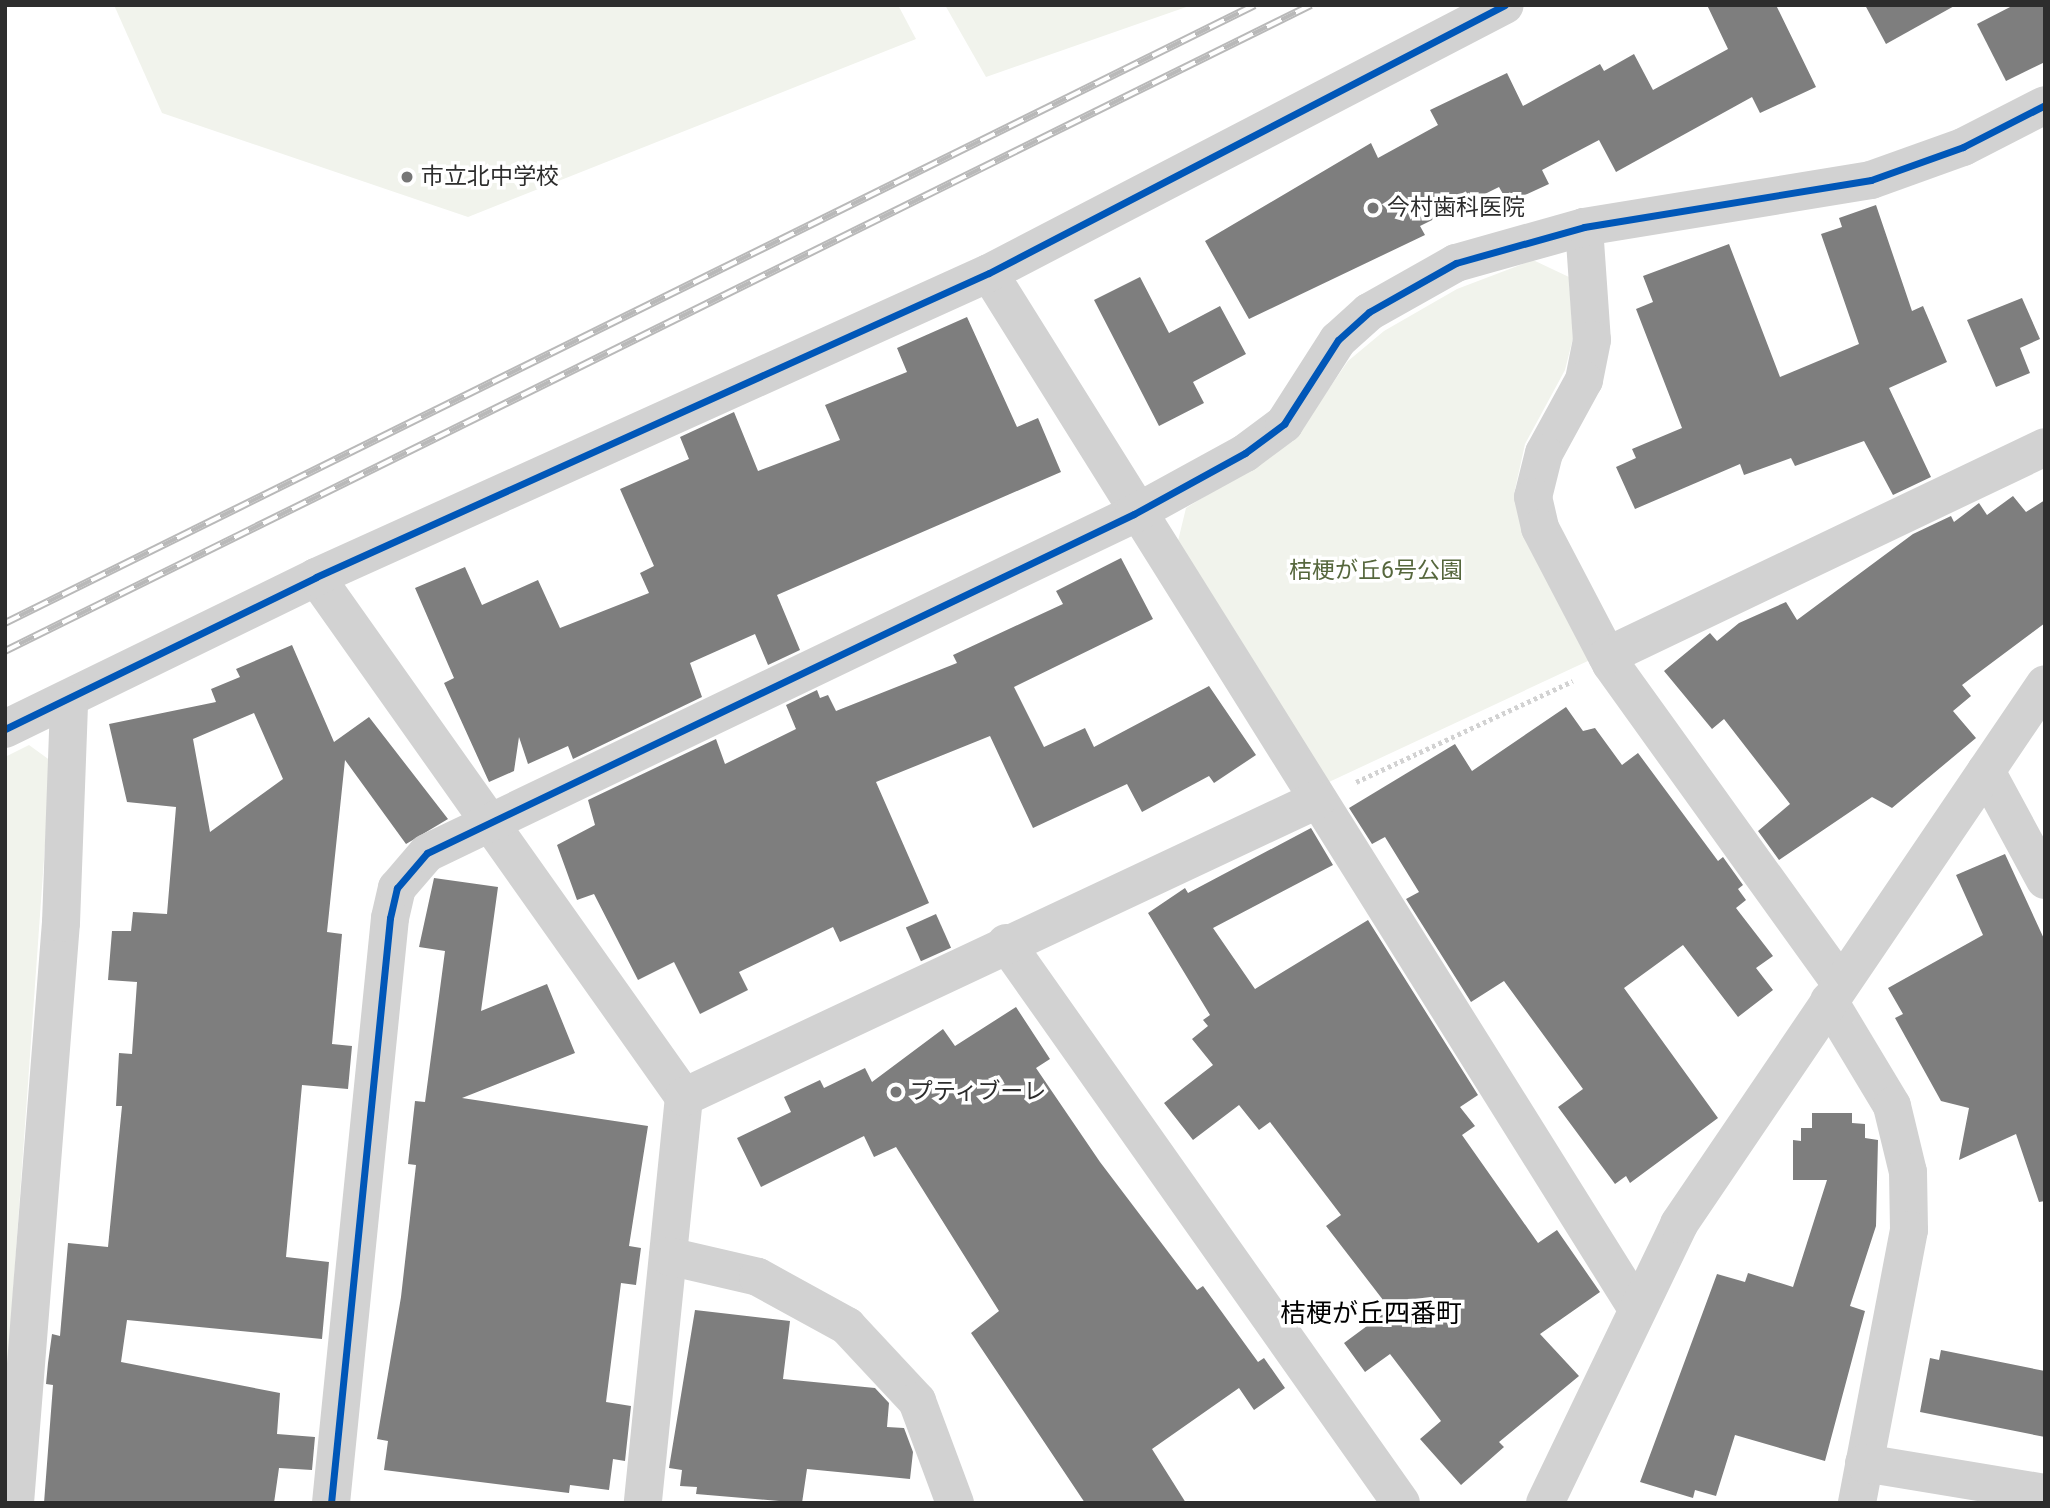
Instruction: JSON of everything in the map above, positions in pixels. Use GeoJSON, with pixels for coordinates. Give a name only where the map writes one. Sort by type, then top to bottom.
{"type":"FeatureCollection","features":[{"type":"Feature","properties":{"kind":"street"},"geometry":{"type":"LineString","coordinates":[[5,729],[69,701],[316,577],[989,273],[1505,5]]}},
{"type":"Feature","properties":{"kind":"street"},"geometry":{"type":"LineString","coordinates":[[331,1503],[390,918],[407,870],[427,853],[1134,513],[1245,453],[1284,424],[1338,340],[1369,312],[1456,263],[1584,227],[1871,180],[1963,147],[2045,105]]}},
{"type":"Feature","properties":{"kind":"street"},"geometry":{"type":"LineString","coordinates":[[1584,227],[1592,340],[1584,380],[1544,453],[1533,497],[1540,528],[1607,656],[1835,993],[1892,1106],[1908,1172],[1909,1230],[1857,1503]]}},
{"type":"Feature","properties":{"kind":"street"},"geometry":{"type":"LineString","coordinates":[[989,273],[1134,513],[1637,1309]]}},
{"type":"Feature","properties":{"kind":"street"},"geometry":{"type":"LineString","coordinates":[[1607,656],[2045,447]]}},
{"type":"Feature","properties":{"kind":"street"},"geometry":{"type":"LineString","coordinates":[[316,577],[684,1097],[643,1503]]}},
{"type":"Feature","properties":{"kind":"street"},"geometry":{"type":"LineString","coordinates":[[1545,1503],[1679,1224],[2045,684]]}},
{"type":"Feature","properties":{"kind":"street"},"geometry":{"type":"LineString","coordinates":[[15,1503],[61,923],[69,701]]}},
{"type":"Feature","properties":{"kind":"street"},"geometry":{"type":"LineString","coordinates":[[1986,771],[2045,880]]}},
{"type":"Feature","properties":{"kind":"street"},"geometry":{"type":"LineString","coordinates":[[684,1097],[1006,943],[1317,800]]}},
{"type":"Feature","properties":{"kind":"street"},"geometry":{"type":"LineString","coordinates":[[1006,943],[1401,1503]]}},
{"type":"Feature","properties":{"kind":"street"},"geometry":{"type":"LineString","coordinates":[[668,1256],[758,1277],[847,1326],[917,1401],[955,1503]]}},
{"type":"Feature","properties":{"kind":"street"},"geometry":{"type":"LineString","coordinates":[[1864,1463],[2045,1493]]}},
{"type":"Feature","properties":{"kind":"path"},"geometry":{"type":"LineString","coordinates":[[1363,779],[1570,683]]}},
{"type":"Feature","properties":{"kind":"green space"},"geometry":{"type":"Polygon","coordinates":[[[114,5],[898,5],[916,39],[468,217],[162,113],[114,5]]]}},
{"type":"Feature","properties":{"kind":"green space"},"geometry":{"type":"Polygon","coordinates":[[[945,5],[1192,5],[986,77],[945,5]]]}},
{"type":"Feature","properties":{"kind":"green space","name":"桔梗が丘6号公園"},"geometry":{"type":"Polygon","coordinates":[[[1533,260],[1569,277],[1573,338],[1565,370],[1525,444],[1514,494],[1590,660],[1329,782],[1178,541],[1186,508],[1293,441],[1348,361],[1384,331],[1457,289],[1533,260]]]}},
{"type":"Feature","properties":{"kind":"green space"},"geometry":{"type":"Polygon","coordinates":[[[29,745],[51,761],[5,1405],[5,757],[29,745]]]}},
{"type":"Feature","properties":{"kind":"building"},"geometry":{"type":"Polygon","coordinates":[[[1707,5],[1776,5],[1816,87],[1760,113],[1752,97],[1616,172],[1599,140],[1542,170],[1549,184],[1508,203],[1499,187],[1420,226],[1425,235],[1249,319],[1205,241],[1371,143],[1378,158],[1438,125],[1430,110],[1507,73],[1523,106],[1600,64],[1604,71],[1634,54],[1653,90],[1728,49],[1707,5]]]}},
{"type":"Feature","properties":{"kind":"building"},"geometry":{"type":"Polygon","coordinates":[[[1865,5],[1956,5],[1886,44],[1865,5]]]}},
{"type":"Feature","properties":{"kind":"building"},"geometry":{"type":"Polygon","coordinates":[[[2014,5],[2045,5],[2045,62],[2006,81],[1977,24],[2014,5]]]}},
{"type":"Feature","properties":{"kind":"building"},"geometry":{"type":"Polygon","coordinates":[[[1876,205],[1912,311],[1923,306],[1947,362],[1889,388],[1931,477],[1893,495],[1864,441],[1795,466],[1791,458],[1744,475],[1740,464],[1635,509],[1616,467],[1636,458],[1632,449],[1682,428],[1636,309],[1653,302],[1643,276],[1729,244],[1780,377],[1859,344],[1821,234],[1842,227],[1839,218],[1876,205]]]}},
{"type":"Feature","properties":{"kind":"building"},"geometry":{"type":"Polygon","coordinates":[[[1140,277],[1169,333],[1220,306],[1246,354],[1193,382],[1204,403],[1159,426],[1094,300],[1140,277]]]}},
{"type":"Feature","properties":{"kind":"building"},"geometry":{"type":"Polygon","coordinates":[[[2022,298],[2040,339],[2020,348],[2030,373],[1996,387],[1967,320],[2022,298]]]}},
{"type":"Feature","properties":{"kind":"building"},"geometry":{"type":"Polygon","coordinates":[[[967,317],[1017,427],[1038,418],[1061,472],[777,595],[800,650],[768,665],[755,634],[690,663],[702,697],[573,759],[568,746],[528,764],[519,737],[514,771],[489,782],[444,683],[454,678],[415,588],[465,567],[482,605],[538,580],[560,628],[649,593],[640,573],[654,566],[620,489],[689,459],[680,437],[734,412],[758,471],[840,440],[825,405],[907,372],[897,348],[967,317]]]}},
{"type":"Feature","properties":{"kind":"building"},"geometry":{"type":"Polygon","coordinates":[[[2013,496],[2026,512],[2045,500],[2045,623],[1962,685],[1971,696],[1953,711],[1976,738],[1892,808],[1872,797],[1779,860],[1758,831],[1790,804],[1724,719],[1712,729],[1664,671],[1710,633],[1717,641],[1739,623],[1786,602],[1797,620],[1913,534],[1951,516],[1954,522],[1979,503],[1987,515],[2013,496]]]}},
{"type":"Feature","properties":{"kind":"building"},"geometry":{"type":"Polygon","coordinates":[[[1121,558],[1153,619],[1014,687],[1044,747],[1085,728],[1094,747],[1209,686],[1256,755],[1214,783],[1209,776],[1142,812],[1127,784],[1033,828],[990,736],[876,782],[929,903],[840,942],[833,927],[739,972],[748,990],[700,1014],[674,962],[638,980],[594,894],[577,900],[557,845],[595,825],[588,800],[716,739],[725,764],[796,729],[786,705],[817,690],[820,698],[828,695],[836,711],[957,663],[953,655],[1063,604],[1056,591],[1121,558]]]}},
{"type":"Feature","properties":{"kind":"building"},"geometry":{"type":"Polygon","coordinates":[[[292,645],[334,742],[369,717],[448,819],[406,844],[345,760],[327,932],[342,934],[332,1044],[352,1046],[348,1089],[302,1085],[286,1257],[329,1262],[322,1339],[127,1320],[121,1362],[280,1393],[277,1434],[315,1437],[312,1470],[279,1468],[274,1503],[44,1503],[53,1385],[46,1384],[52,1334],[60,1336],[68,1243],[108,1247],[122,1106],[116,1106],[119,1053],[132,1054],[137,982],[108,980],[112,931],[131,931],[133,912],[167,914],[176,807],[127,802],[109,724],[216,702],[211,689],[240,677],[236,669],[292,645]],[[254,713],[193,739],[210,832],[283,779],[254,713]]]}},
{"type":"Feature","properties":{"kind":"building"},"geometry":{"type":"Polygon","coordinates":[[[1566,707],[1583,731],[1595,728],[1622,765],[1638,753],[1718,861],[1723,857],[1743,885],[1738,889],[1746,900],[1736,908],[1773,956],[1756,968],[1773,990],[1738,1017],[1683,945],[1624,988],[1718,1118],[1630,1183],[1626,1176],[1615,1184],[1558,1107],[1583,1089],[1504,981],[1471,1002],[1406,899],[1419,892],[1385,837],[1372,844],[1349,808],[1455,744],[1472,771],[1566,707]]]}},
{"type":"Feature","properties":{"kind":"building"},"geometry":{"type":"Polygon","coordinates":[[[1311,828],[1333,865],[1213,928],[1255,989],[1368,920],[1478,1095],[1460,1107],[1475,1126],[1462,1135],[1538,1243],[1557,1230],[1600,1292],[1540,1334],[1579,1376],[1499,1442],[1504,1447],[1461,1485],[1420,1439],[1441,1421],[1390,1354],[1365,1372],[1344,1343],[1390,1309],[1326,1226],[1341,1215],[1270,1122],[1259,1130],[1239,1105],[1193,1140],[1164,1103],[1213,1065],[1192,1039],[1208,1026],[1203,1020],[1210,1015],[1148,913],[1185,888],[1188,893],[1311,828]]]}},
{"type":"Feature","properties":{"kind":"building"},"geometry":{"type":"Polygon","coordinates":[[[2005,854],[2045,941],[2045,1201],[2039,1202],[2016,1134],[1959,1160],[1969,1108],[1941,1101],[1895,1018],[1903,1014],[1888,988],[1983,935],[1956,875],[2005,854]]]}},
{"type":"Feature","properties":{"kind":"building"},"geometry":{"type":"Polygon","coordinates":[[[434,878],[498,887],[481,1011],[547,984],[575,1053],[462,1098],[648,1126],[629,1246],[641,1248],[636,1285],[621,1283],[606,1402],[631,1406],[625,1461],[613,1459],[609,1490],[570,1485],[569,1493],[384,1470],[388,1441],[377,1439],[401,1297],[416,1165],[408,1164],[415,1101],[425,1102],[445,951],[419,947],[434,878]]]}},
{"type":"Feature","properties":{"kind":"building"},"geometry":{"type":"Polygon","coordinates":[[[936,914],[951,948],[921,961],[906,927],[936,914]]]}},
{"type":"Feature","properties":{"kind":"building"},"geometry":{"type":"Polygon","coordinates":[[[1016,1007],[1050,1059],[1036,1068],[1100,1162],[1197,1290],[1203,1286],[1258,1362],[1264,1358],[1285,1388],[1254,1410],[1239,1388],[1152,1449],[1186,1503],[1085,1503],[971,1333],[999,1311],[896,1147],[874,1157],[864,1136],[761,1187],[737,1138],[791,1112],[784,1097],[820,1080],[824,1088],[865,1068],[872,1082],[943,1029],[955,1046],[1016,1007]]]}},
{"type":"Feature","properties":{"kind":"building"},"geometry":{"type":"Polygon","coordinates":[[[1812,1113],[1852,1113],[1852,1123],[1865,1124],[1865,1138],[1878,1140],[1876,1226],[1850,1306],[1865,1311],[1825,1461],[1735,1435],[1716,1496],[1695,1490],[1693,1498],[1640,1482],[1717,1274],[1745,1282],[1748,1273],[1793,1287],[1827,1180],[1793,1180],[1793,1140],[1801,1141],[1801,1128],[1812,1128],[1812,1113]]]}},
{"type":"Feature","properties":{"kind":"building"},"geometry":{"type":"Polygon","coordinates":[[[695,1310],[790,1321],[783,1379],[875,1388],[889,1403],[887,1427],[904,1428],[913,1452],[910,1479],[807,1469],[802,1503],[696,1494],[697,1487],[680,1486],[682,1470],[669,1468],[695,1310]]]}},
{"type":"Feature","properties":{"kind":"building"},"geometry":{"type":"Polygon","coordinates":[[[1941,1350],[2045,1371],[2045,1437],[1920,1412],[1930,1358],[1939,1360],[1941,1350]]]}},
{"type":"Feature","properties":{"kind":"railway"},"geometry":{"type":"LineString","coordinates":[[5,623],[1255,5]]}},
{"type":"Feature","properties":{"kind":"railway"},"geometry":{"type":"LineString","coordinates":[[5,651],[1311,5]]}},
{"type":"Feature","properties":{"kind":"cycle path"},"geometry":{"type":"LineString","coordinates":[[5,729],[316,577],[989,273],[1505,5]]}},
{"type":"Feature","properties":{"kind":"cycle path"},"geometry":{"type":"LineString","coordinates":[[331,1503],[390,918],[397,888],[427,853],[1134,514],[1245,453],[1284,424],[1338,340],[1369,312],[1456,263],[1584,227],[1871,180],[1963,147],[2045,105]]}},
{"type":"Feature","properties":{"kind":"place","name":"市立北中学校"},"geometry":{"type":"Point","coordinates":[407,177]}},
{"type":"Feature","properties":{"kind":"place","name":"今村歯科医院"},"geometry":{"type":"Point","coordinates":[1373,208]}},
{"type":"Feature","properties":{"kind":"place","name":"プティブーレ"},"geometry":{"type":"Point","coordinates":[896,1092]}},
{"type":"Feature","properties":{"kind":"district","name":"桔梗が丘四番町"},"geometry":{"type":"Point","coordinates":[1371,1314]}}]}
